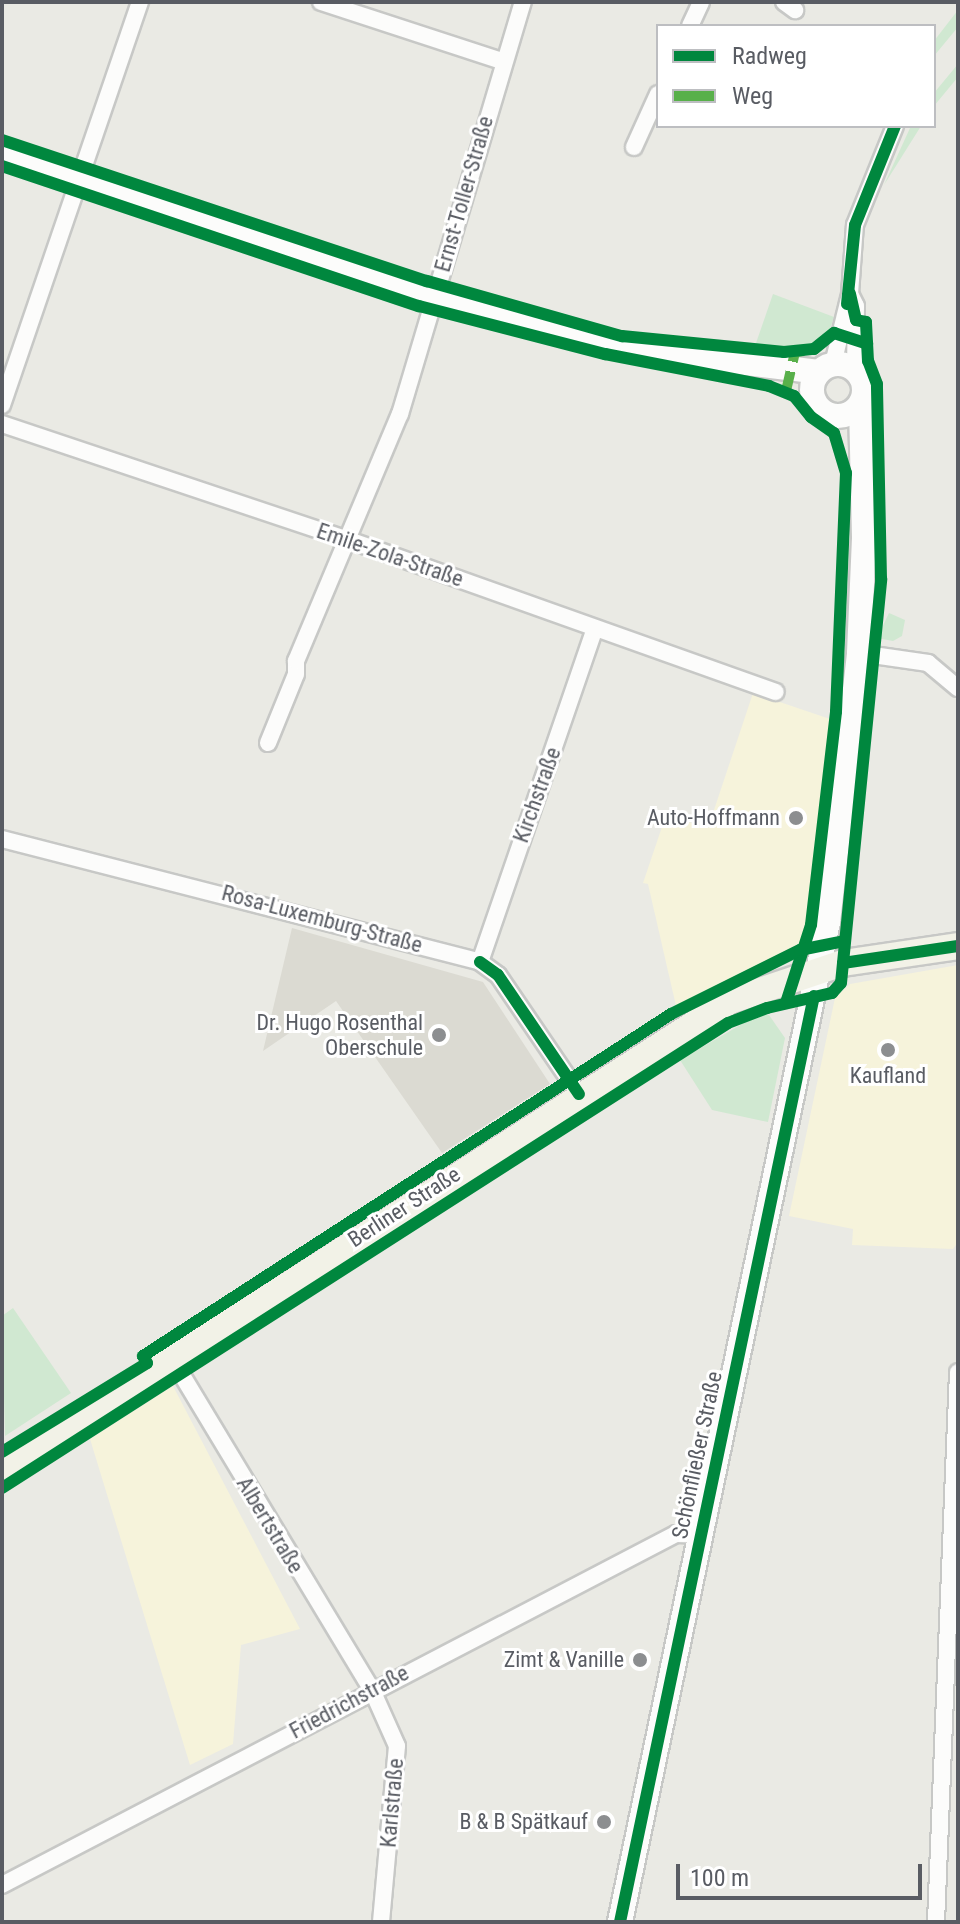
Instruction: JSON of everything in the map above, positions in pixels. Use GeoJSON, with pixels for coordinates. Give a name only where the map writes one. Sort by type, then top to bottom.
{"type":"FeatureCollection","features":[{"type":"Feature","properties":{"kind":"main road"},"geometry":{"type":"LineString","coordinates":[[2,152],[435,296],[578,337],[830,375],[821,409],[837,416],[862,479]]}},
{"type":"Feature","properties":{"kind":"main road","name":"Schönfließer Straße"},"geometry":{"type":"LineString","coordinates":[[620,1922],[819,969],[859,653],[861,404],[865,389],[830,375]]}},
{"type":"Feature","properties":{"kind":"main road"},"geometry":{"type":"LineString","coordinates":[[837,416],[861,404]]}},
{"type":"Feature","properties":{"kind":"main road","name":"Berliner Straße"},"geometry":{"type":"LineString","coordinates":[[3,1467],[579,1094],[730,1001],[819,969],[958,946]]}},
{"type":"Feature","properties":{"kind":"street"},"geometry":{"type":"LineString","coordinates":[[2,405],[77,177],[140,2]]}},
{"type":"Feature","properties":{"kind":"street"},"geometry":{"type":"LineString","coordinates":[[321,2],[501,61]]}},
{"type":"Feature","properties":{"kind":"street","name":"Ernst-Toller-Straße"},"geometry":{"type":"LineString","coordinates":[[268,743],[346,539],[400,414],[501,61],[523,2]]}},
{"type":"Feature","properties":{"kind":"street"},"geometry":{"type":"LineString","coordinates":[[691,24],[701,2]]}},
{"type":"Feature","properties":{"kind":"street"},"geometry":{"type":"LineString","coordinates":[[634,147],[656,98]]}},
{"type":"Feature","properties":{"kind":"street"},"geometry":{"type":"LineString","coordinates":[[830,375],[856,306],[850,294],[855,225],[894,128]]}},
{"type":"Feature","properties":{"kind":"street","name":"Emile-Zola-Straße"},"geometry":{"type":"LineString","coordinates":[[2,424],[346,539],[776,692]]}},
{"type":"Feature","properties":{"kind":"street","name":"Kirchstraße"},"geometry":{"type":"LineString","coordinates":[[480,962],[595,628]]}},
{"type":"Feature","properties":{"kind":"street"},"geometry":{"type":"LineString","coordinates":[[859,653],[928,663],[958,688]]}},
{"type":"Feature","properties":{"kind":"street","name":"Rosa-Luxemburg-Straße"},"geometry":{"type":"LineString","coordinates":[[2,839],[480,962]]}},
{"type":"Feature","properties":{"kind":"street"},"geometry":{"type":"LineString","coordinates":[[480,962],[498,975],[579,1094]]}},
{"type":"Feature","properties":{"kind":"street","name":"Albertstraße"},"geometry":{"type":"LineString","coordinates":[[171,1357],[372,1690]]}},
{"type":"Feature","properties":{"kind":"street"},"geometry":{"type":"LineString","coordinates":[[936,1922],[958,1372]]}},
{"type":"Feature","properties":{"kind":"street","name":"Friedrichstraße"},"geometry":{"type":"LineString","coordinates":[[2,1885],[676,1534],[701,1535]]}},
{"type":"Feature","properties":{"kind":"street","name":"Karlstraße"},"geometry":{"type":"LineString","coordinates":[[372,1690],[397,1746],[381,1922]]}},
{"type":"Feature","properties":{"kind":"shaded area"},"geometry":{"type":"Polygon","coordinates":[[[753,693],[830,719],[805,936],[796,949],[676,1006],[648,884],[643,883],[666,815],[708,828],[753,693]]]}},
{"type":"Feature","properties":{"kind":"shaded area","name":"Dr. Hugo Rosenthal Oberschule"},"geometry":{"type":"Polygon","coordinates":[[[292,928],[483,982],[550,1084],[442,1153],[336,1001],[263,1051],[292,928]]]}},
{"type":"Feature","properties":{"kind":"shaded area"},"geometry":{"type":"Polygon","coordinates":[[[958,965],[958,1242],[953,1249],[852,1245],[853,1229],[789,1216],[835,998],[850,984],[958,965]]]}},
{"type":"Feature","properties":{"kind":"shaded area"},"geometry":{"type":"Polygon","coordinates":[[[173,1386],[300,1629],[241,1645],[233,1744],[190,1765],[90,1439],[173,1386]]]}},
{"type":"Feature","properties":{"kind":"green space"},"geometry":{"type":"Polygon","coordinates":[[[958,10],[958,27],[936,54],[936,38],[958,10]]]}},
{"type":"Feature","properties":{"kind":"green space"},"geometry":{"type":"Polygon","coordinates":[[[958,64],[958,77],[936,104],[936,91],[958,64]]]}},
{"type":"Feature","properties":{"kind":"green space"},"geometry":{"type":"Polygon","coordinates":[[[910,128],[920,128],[884,185],[910,128]]]}},
{"type":"Feature","properties":{"kind":"green space"},"geometry":{"type":"Polygon","coordinates":[[[773,294],[834,317],[827,338],[803,347],[755,346],[773,294]]]}},
{"type":"Feature","properties":{"kind":"green space"},"geometry":{"type":"Polygon","coordinates":[[[889,613],[905,620],[902,636],[893,641],[877,638],[889,613]]]}},
{"type":"Feature","properties":{"kind":"green space"},"geometry":{"type":"Polygon","coordinates":[[[761,1013],[769,1015],[785,1038],[768,1122],[712,1110],[680,1060],[761,1013]]]}},
{"type":"Feature","properties":{"kind":"green space"},"geometry":{"type":"Polygon","coordinates":[[[13,1308],[71,1393],[5,1436],[2,1316],[13,1308]]]}},
{"type":"Feature","properties":{"kind":"marked path"},"geometry":{"type":"LineString","coordinates":[[786,391],[795,352],[804,351]]}},
{"type":"Feature","properties":{"kind":"cycle path"},"geometry":{"type":"LineString","coordinates":[[847,304],[855,225],[894,128]]}},
{"type":"Feature","properties":{"kind":"cycle path"},"geometry":{"type":"LineString","coordinates":[[2,140],[427,281],[622,336],[784,352],[814,349],[834,333],[867,344]]}},
{"type":"Feature","properties":{"kind":"cycle path"},"geometry":{"type":"LineString","coordinates":[[2,166],[419,306],[605,354],[769,386],[794,396],[811,417],[834,433],[846,473],[836,712],[811,925],[786,1003]]}},
{"type":"Feature","properties":{"kind":"cycle path"},"geometry":{"type":"LineString","coordinates":[[2,1488],[728,1023],[767,1008],[832,993],[841,983],[881,579],[877,384],[868,361],[866,322],[856,320],[850,294]]}},
{"type":"Feature","properties":{"kind":"cycle path"},"geometry":{"type":"LineString","coordinates":[[2,1452],[147,1363],[143,1356],[671,1014],[800,950],[845,941]]}},
{"type":"Feature","properties":{"kind":"cycle path"},"geometry":{"type":"LineString","coordinates":[[843,963],[958,946]]}},
{"type":"Feature","properties":{"kind":"cycle path"},"geometry":{"type":"LineString","coordinates":[[480,962],[498,975],[579,1094]]}},
{"type":"Feature","properties":{"kind":"cycle path"},"geometry":{"type":"LineString","coordinates":[[620,1922],[814,996]]}},
{"type":"Feature","properties":{"kind":"place","name":"Auto-Hoffmann"},"geometry":{"type":"Point","coordinates":[796,818]}},
{"type":"Feature","properties":{"kind":"place","name":"Dr. Hugo Rosenthal Oberschule"},"geometry":{"type":"Point","coordinates":[439,1035]}},
{"type":"Feature","properties":{"kind":"place","name":"Kaufland"},"geometry":{"type":"Point","coordinates":[888,1050]}},
{"type":"Feature","properties":{"kind":"place","name":"Zimt & Vanille"},"geometry":{"type":"Point","coordinates":[640,1660]}},
{"type":"Feature","properties":{"kind":"place","name":"B & B Spätkauf"},"geometry":{"type":"Point","coordinates":[604,1822]}}]}
